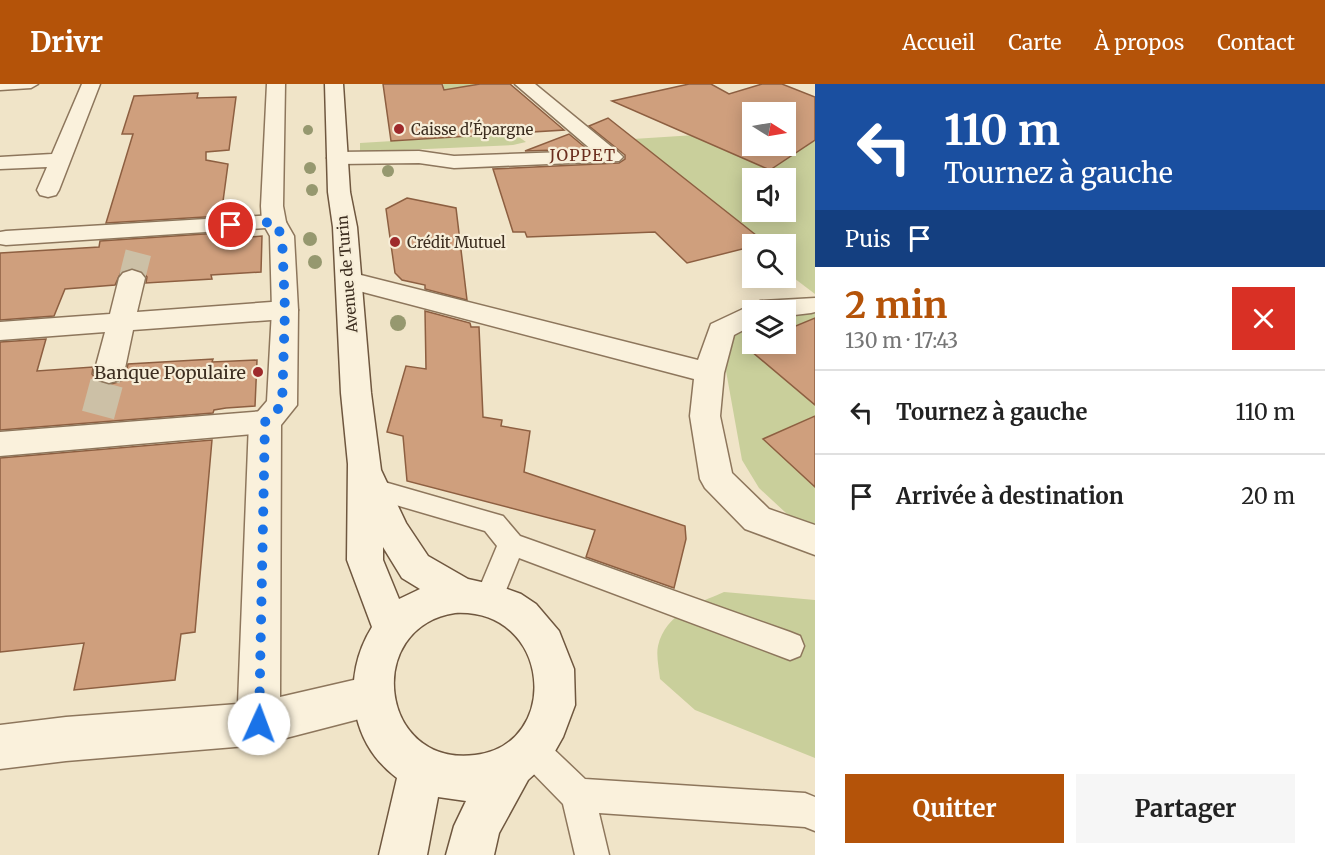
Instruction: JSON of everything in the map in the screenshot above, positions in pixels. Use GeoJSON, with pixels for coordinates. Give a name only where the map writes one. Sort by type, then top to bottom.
{"type":"FeatureCollection","features":[{"type":"Feature","properties":{"kind":"street"},"geometry":{"type":"LineString","coordinates":[[48,190],[91,84]]}},
{"type":"Feature","properties":{"kind":"street"},"geometry":{"type":"LineString","coordinates":[[0,444],[95,426],[265,422],[282,405],[285,310],[282,236],[274,222],[272,206],[276,84]]}},
{"type":"Feature","properties":{"kind":"street","name":"Avenue de Turin"},"geometry":{"type":"LineString","coordinates":[[334,84],[338,158],[369,476],[365,560],[391,627]]}},
{"type":"Feature","properties":{"kind":"street"},"geometry":{"type":"LineString","coordinates":[[338,158],[419,157],[454,162],[612,157],[524,84]]}},
{"type":"Feature","properties":{"kind":"street"},"geometry":{"type":"LineString","coordinates":[[0,163],[59,160]]}},
{"type":"Feature","properties":{"kind":"street"},"geometry":{"type":"LineString","coordinates":[[6,238],[142,240],[274,222]]}},
{"type":"Feature","properties":{"kind":"street"},"geometry":{"type":"LineString","coordinates":[[109,373],[132,278]]}},
{"type":"Feature","properties":{"kind":"street"},"geometry":{"type":"LineString","coordinates":[[349,280],[709,373]]}},
{"type":"Feature","properties":{"kind":"street"},"geometry":{"type":"LineString","coordinates":[[796,306],[811,305]]}},
{"type":"Feature","properties":{"kind":"street"},"geometry":{"type":"LineString","coordinates":[[0,331],[285,310]]}},
{"type":"Feature","properties":{"kind":"street"},"geometry":{"type":"LineString","coordinates":[[742,320],[721,330],[709,373],[705,416],[717,480],[757,519],[815,540]]}},
{"type":"Feature","properties":{"kind":"street"},"geometry":{"type":"LineString","coordinates":[[259,724],[265,422]]}},
{"type":"Feature","properties":{"kind":"street","name":"Avenue de Turin"},"geometry":{"type":"LineString","coordinates":[[369,476],[392,531],[415,567],[476,599]]}},
{"type":"Feature","properties":{"kind":"street"},"geometry":{"type":"LineString","coordinates":[[470,855],[477,826],[522,760],[548,730],[556,706],[553,666],[544,644],[528,625],[509,610],[476,599],[437,599],[411,609],[391,627],[378,648],[371,671],[371,696],[380,723],[397,748],[422,766],[451,776],[483,777],[522,760]]}},
{"type":"Feature","properties":{"kind":"street"},"geometry":{"type":"LineString","coordinates":[[0,747],[66,739],[259,724],[371,696]]}},
{"type":"Feature","properties":{"kind":"street"},"geometry":{"type":"LineString","coordinates":[[403,855],[422,766]]}},
{"type":"Feature","properties":{"kind":"lane"},"geometry":{"type":"LineString","coordinates":[[0,86],[32,84]]}},
{"type":"Feature","properties":{"kind":"lane"},"geometry":{"type":"LineString","coordinates":[[369,476],[494,523],[511,544],[790,646]]}},
{"type":"Feature","properties":{"kind":"lane"},"geometry":{"type":"LineString","coordinates":[[476,599],[511,544]]}},
{"type":"Feature","properties":{"kind":"lane"},"geometry":{"type":"LineString","coordinates":[[522,760],[578,795],[805,810],[815,814]]}},
{"type":"Feature","properties":{"kind":"lane"},"geometry":{"type":"LineString","coordinates":[[578,795],[592,855]]}},
{"type":"Feature","properties":{"kind":"green space"},"geometry":{"type":"Polygon","coordinates":[[[443,84],[480,84],[473,85],[506,128],[526,142],[513,145],[360,152],[360,143],[458,137],[443,84]]]}},
{"type":"Feature","properties":{"kind":"green space"},"geometry":{"type":"Polygon","coordinates":[[[815,123],[815,294],[796,280],[796,234],[742,234],[633,139],[711,134],[742,143],[742,156],[796,156],[796,138],[815,123]]]}},
{"type":"Feature","properties":{"kind":"green space"},"geometry":{"type":"Polygon","coordinates":[[[815,305],[815,531],[786,513],[759,488],[742,460],[726,371],[732,338],[742,329],[742,354],[796,354],[796,310],[815,305]]]}},
{"type":"Feature","properties":{"kind":"green space"},"geometry":{"type":"Polygon","coordinates":[[[724,592],[815,600],[815,758],[695,710],[660,679],[657,650],[668,625],[684,611],[724,592]]]}},
{"type":"Feature","properties":{"kind":"building"},"geometry":{"type":"Polygon","coordinates":[[[383,84],[442,84],[444,90],[480,84],[510,84],[564,130],[391,141],[383,84]]]}},
{"type":"Feature","properties":{"kind":"building"},"geometry":{"type":"Polygon","coordinates":[[[689,84],[711,84],[729,94],[762,84],[782,84],[815,97],[815,140],[796,153],[796,102],[742,102],[742,156],[791,156],[773,168],[765,168],[612,101],[689,84]]]}},
{"type":"Feature","properties":{"kind":"building"},"geometry":{"type":"Polygon","coordinates":[[[198,93],[197,98],[236,97],[229,150],[206,152],[206,160],[228,164],[221,216],[106,223],[133,134],[122,134],[134,96],[198,93]]]}},
{"type":"Feature","properties":{"kind":"building"},"geometry":{"type":"Polygon","coordinates":[[[608,118],[755,234],[742,234],[742,249],[687,263],[655,232],[527,237],[525,232],[513,232],[493,169],[619,163],[625,159],[625,155],[589,126],[608,118]]]}},
{"type":"Feature","properties":{"kind":"building"},"geometry":{"type":"Polygon","coordinates":[[[569,134],[587,149],[525,151],[569,134]]]}},
{"type":"Feature","properties":{"kind":"building"},"geometry":{"type":"Polygon","coordinates":[[[407,198],[456,208],[467,300],[425,289],[425,285],[402,280],[395,273],[386,209],[407,198]]]}},
{"type":"Feature","properties":{"kind":"building"},"geometry":{"type":"Polygon","coordinates":[[[219,233],[219,240],[262,236],[261,272],[211,275],[212,279],[146,283],[147,277],[143,272],[131,268],[121,272],[115,285],[65,289],[54,316],[0,320],[0,253],[99,247],[100,241],[219,233]]]}},
{"type":"Feature","properties":{"kind":"building"},"geometry":{"type":"Polygon","coordinates":[[[425,311],[470,323],[471,327],[479,327],[483,417],[502,420],[501,426],[530,431],[524,472],[685,526],[686,539],[674,588],[586,557],[595,530],[407,481],[403,436],[387,432],[406,366],[426,369],[425,311]]]}},
{"type":"Feature","properties":{"kind":"building"},"geometry":{"type":"Polygon","coordinates":[[[815,318],[815,405],[754,354],[796,354],[796,326],[815,318]]]}},
{"type":"Feature","properties":{"kind":"building"},"geometry":{"type":"Polygon","coordinates":[[[46,339],[37,371],[93,367],[92,374],[97,381],[108,385],[121,381],[126,374],[128,364],[213,359],[212,362],[257,360],[255,406],[214,410],[213,413],[0,430],[0,342],[46,339]]]}},
{"type":"Feature","properties":{"kind":"building"},"geometry":{"type":"Polygon","coordinates":[[[815,416],[815,487],[763,439],[815,416]]]}},
{"type":"Feature","properties":{"kind":"building"},"geometry":{"type":"Polygon","coordinates":[[[212,440],[195,632],[181,634],[175,680],[74,690],[84,643],[0,652],[0,458],[212,440]]]}},
{"type":"Feature","properties":{"kind":"tunnel"},"geometry":{"type":"LineString","coordinates":[[132,278],[139,250]]}},
{"type":"Feature","properties":{"kind":"tunnel"},"geometry":{"type":"LineString","coordinates":[[107,380],[109,373]]}},
{"type":"Feature","properties":{"kind":"tunnel"},"geometry":{"type":"LineString","coordinates":[[98,415],[108,378]]}},
{"type":"Feature","properties":{"kind":"place","name":"Caisse d'Épargne"},"geometry":{"type":"Point","coordinates":[399,129]}},
{"type":"Feature","properties":{"kind":"place","name":"Crédit Mutuel"},"geometry":{"type":"Point","coordinates":[395,242]}},
{"type":"Feature","properties":{"kind":"place","name":"Banque Populaire"},"geometry":{"type":"Point","coordinates":[258,372]}},
{"type":"Feature","properties":{"kind":"district","name":"JOPPET"},"geometry":{"type":"Point","coordinates":[583,155]}},
{"type":"Feature","properties":{"kind":"route"},"geometry":{"type":"LineString","coordinates":[[231,225],[274,222],[282,236],[285,310],[282,405],[265,422],[259,724]]}}]}
